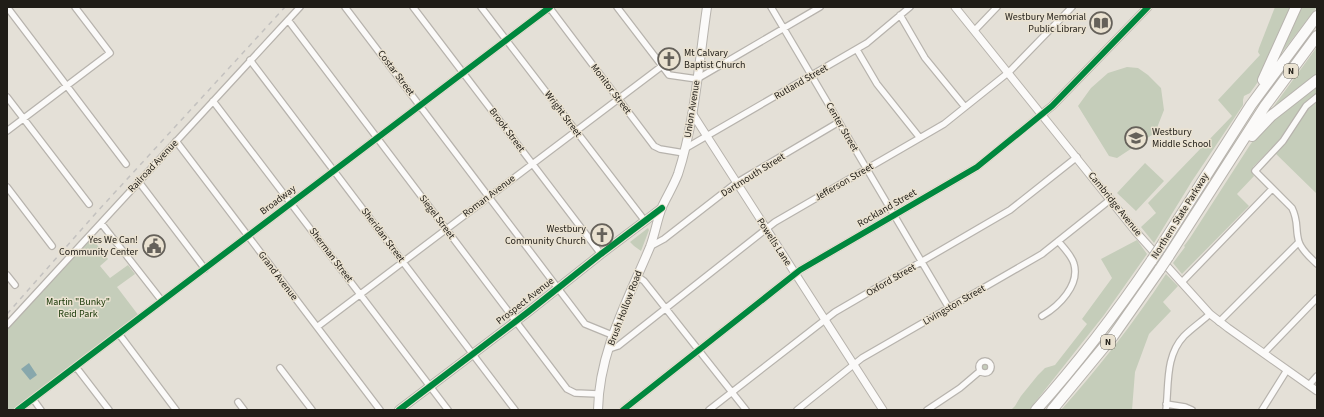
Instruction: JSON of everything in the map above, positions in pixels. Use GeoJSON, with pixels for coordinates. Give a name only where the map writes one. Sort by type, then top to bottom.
{"type":"FeatureCollection","features":[{"type":"Feature","properties":{"kind":"highway"},"geometry":{"type":"LineString","coordinates":[[1242,119],[1269,68],[1296,7]]}},
{"type":"Feature","properties":{"kind":"highway","name":"Northern State Parkway"},"geometry":{"type":"LineString","coordinates":[[1036,410],[1093,342],[1128,296],[1242,119],[1271,77],[1317,16]]}},
{"type":"Feature","properties":{"kind":"highway","name":"Northern State Parkway"},"geometry":{"type":"LineString","coordinates":[[1052,410],[1106,345],[1160,269],[1265,106],[1317,36]]}},
{"type":"Feature","properties":{"kind":"highway"},"geometry":{"type":"LineString","coordinates":[[1227,164],[1267,120],[1317,80]]}},
{"type":"Feature","properties":{"kind":"main road","name":"Union Avenue"},"geometry":{"type":"LineString","coordinates":[[662,208],[677,176],[685,151],[707,7]]}},
{"type":"Feature","properties":{"kind":"main road","name":"Prospect Avenue"},"geometry":{"type":"LineString","coordinates":[[400,410],[662,208]]}},
{"type":"Feature","properties":{"kind":"main road","name":"Brush Hollow Road"},"geometry":{"type":"LineString","coordinates":[[598,410],[598,394],[604,362],[612,335],[636,276],[651,246],[662,208]]}},
{"type":"Feature","properties":{"kind":"street"},"geometry":{"type":"LineString","coordinates":[[7,7],[126,164]]}},
{"type":"Feature","properties":{"kind":"street"},"geometry":{"type":"LineString","coordinates":[[7,131],[110,53],[75,7]]}},
{"type":"Feature","properties":{"kind":"street","name":"Railroad Avenue"},"geometry":{"type":"LineString","coordinates":[[7,325],[300,7]]}},
{"type":"Feature","properties":{"kind":"street","name":"Costar Street"},"geometry":{"type":"LineString","coordinates":[[346,7],[585,324],[612,335]]}},
{"type":"Feature","properties":{"kind":"street","name":"Brook Street"},"geometry":{"type":"LineString","coordinates":[[413,7],[601,254]]}},
{"type":"Feature","properties":{"kind":"street","name":"Wright Street"},"geometry":{"type":"LineString","coordinates":[[481,7],[646,221]]}},
{"type":"Feature","properties":{"kind":"street","name":"Broadway"},"geometry":{"type":"LineString","coordinates":[[18,410],[549,7]]}},
{"type":"Feature","properties":{"kind":"street","name":"Monitor Street"},"geometry":{"type":"LineString","coordinates":[[549,7],[654,146],[660,149],[685,151]]}},
{"type":"Feature","properties":{"kind":"street"},"geometry":{"type":"LineString","coordinates":[[617,7],[669,75],[697,79],[820,7]]}},
{"type":"Feature","properties":{"kind":"street","name":"Center Street"},"geometry":{"type":"LineString","coordinates":[[771,7],[949,308]]}},
{"type":"Feature","properties":{"kind":"street","name":"Rutland Street"},"geometry":{"type":"LineString","coordinates":[[685,151],[706,137],[867,43],[910,7]]}},
{"type":"Feature","properties":{"kind":"street","name":"Cambridge Avenue"},"geometry":{"type":"LineString","coordinates":[[955,7],[1009,72],[1136,232],[1210,314],[1219,322],[1317,391]]}},
{"type":"Feature","properties":{"kind":"street"},"geometry":{"type":"LineString","coordinates":[[975,30],[997,7]]}},
{"type":"Feature","properties":{"kind":"street","name":"Jefferson Street"},"geometry":{"type":"LineString","coordinates":[[609,349],[618,346],[775,222],[944,124],[1009,72],[1072,7]]}},
{"type":"Feature","properties":{"kind":"street","name":"Rockland Street"},"geometry":{"type":"LineString","coordinates":[[622,410],[800,270],[977,167],[1052,106],[1148,7]]}},
{"type":"Feature","properties":{"kind":"street"},"geometry":{"type":"LineString","coordinates":[[900,15],[925,58],[965,107]]}},
{"type":"Feature","properties":{"kind":"street","name":"Siegel Street"},"geometry":{"type":"LineString","coordinates":[[288,20],[567,389],[575,393],[598,394]]}},
{"type":"Feature","properties":{"kind":"street"},"geometry":{"type":"LineString","coordinates":[[856,50],[877,84],[920,138]]}},
{"type":"Feature","properties":{"kind":"street","name":"Sheridan Street"},"geometry":{"type":"LineString","coordinates":[[250,60],[515,410]]}},
{"type":"Feature","properties":{"kind":"street","name":"Roman Avenue"},"geometry":{"type":"LineString","coordinates":[[317,327],[662,66]]}},
{"type":"Feature","properties":{"kind":"street"},"geometry":{"type":"LineString","coordinates":[[1317,96],[1306,106],[1282,141],[1255,171],[1292,208],[1296,215],[1299,242],[1302,248],[1317,264]]}},
{"type":"Feature","properties":{"kind":"street"},"geometry":{"type":"LineString","coordinates":[[7,97],[89,204]]}},
{"type":"Feature","properties":{"kind":"street","name":"Sherman Street"},"geometry":{"type":"LineString","coordinates":[[213,101],[448,410]]}},
{"type":"Feature","properties":{"kind":"street","name":"Powells Lane"},"geometry":{"type":"LineString","coordinates":[[692,113],[853,366],[883,410]]}},
{"type":"Feature","properties":{"kind":"street","name":"Dartmouth Street"},"geometry":{"type":"LineString","coordinates":[[651,246],[664,239],[736,183],[839,122]]}},
{"type":"Feature","properties":{"kind":"street","name":"Grand Avenue"},"geometry":{"type":"LineString","coordinates":[[176,142],[380,410]]}},
{"type":"Feature","properties":{"kind":"street","name":"Oxford Street"},"geometry":{"type":"LineString","coordinates":[[709,410],[835,312],[1010,210],[1077,157]]}},
{"type":"Feature","properties":{"kind":"street"},"geometry":{"type":"LineString","coordinates":[[139,182],[205,269]]}},
{"type":"Feature","properties":{"kind":"street"},"geometry":{"type":"LineString","coordinates":[[7,187],[52,246]]}},
{"type":"Feature","properties":{"kind":"street"},"geometry":{"type":"LineString","coordinates":[[1182,282],[1272,189]]}},
{"type":"Feature","properties":{"kind":"street","name":"Livingston Street"},"geometry":{"type":"LineString","coordinates":[[797,410],[862,358],[1042,254],[1111,199]]}},
{"type":"Feature","properties":{"kind":"street"},"geometry":{"type":"LineString","coordinates":[[101,223],[162,301]]}},
{"type":"Feature","properties":{"kind":"street"},"geometry":{"type":"LineString","coordinates":[[1042,316],[1054,308],[1068,292],[1074,281],[1076,272],[1074,263],[1058,241]]}},
{"type":"Feature","properties":{"kind":"street"},"geometry":{"type":"LineString","coordinates":[[1219,322],[1299,242]]}},
{"type":"Feature","properties":{"kind":"street"},"geometry":{"type":"LineString","coordinates":[[7,275],[15,285]]}},
{"type":"Feature","properties":{"kind":"street"},"geometry":{"type":"LineString","coordinates":[[636,276],[644,281],[746,410]]}},
{"type":"Feature","properties":{"kind":"street"},"geometry":{"type":"LineString","coordinates":[[1264,353],[1317,298]]}},
{"type":"Feature","properties":{"kind":"street"},"geometry":{"type":"LineString","coordinates":[[1192,410],[1185,407],[1166,407],[1170,366],[1176,348],[1183,337],[1210,314]]}},
{"type":"Feature","properties":{"kind":"street"},"geometry":{"type":"LineString","coordinates":[[119,334],[176,410]]}},
{"type":"Feature","properties":{"kind":"street"},"geometry":{"type":"LineString","coordinates":[[76,366],[109,410]]}},
{"type":"Feature","properties":{"kind":"street"},"geometry":{"type":"LineString","coordinates":[[280,368],[312,410]]}},
{"type":"Feature","properties":{"kind":"street"},"geometry":{"type":"LineString","coordinates":[[1262,410],[1287,370]]}},
{"type":"Feature","properties":{"kind":"street"},"geometry":{"type":"LineString","coordinates":[[927,410],[960,388],[980,371]]}},
{"type":"Feature","properties":{"kind":"street"},"geometry":{"type":"LineString","coordinates":[[1309,385],[1317,376]]}},
{"type":"Feature","properties":{"kind":"street"},"geometry":{"type":"LineString","coordinates":[[33,399],[41,410]]}},
{"type":"Feature","properties":{"kind":"street"},"geometry":{"type":"LineString","coordinates":[[238,402],[244,410]]}},
{"type":"Feature","properties":{"kind":"green space"},"geometry":{"type":"Polygon","coordinates":[[[1275,7],[1293,7],[1260,79],[1250,93],[1244,96],[1243,105],[1192,181],[1154,243],[1141,227],[1156,213],[1148,203],[1232,116],[1218,100],[1260,55],[1258,52],[1259,48],[1275,7]]]}},
{"type":"Feature","properties":{"kind":"green space"},"geometry":{"type":"Polygon","coordinates":[[[1299,7],[1317,7],[1277,59],[1299,7]]]}},
{"type":"Feature","properties":{"kind":"green space"},"geometry":{"type":"Polygon","coordinates":[[[1317,47],[1317,78],[1271,110],[1317,47]]]}},
{"type":"Feature","properties":{"kind":"green space"},"geometry":{"type":"Polygon","coordinates":[[[1127,67],[1138,68],[1148,75],[1161,88],[1164,110],[1155,133],[1117,158],[1109,156],[1078,106],[1091,88],[1108,73],[1127,67]]]}},
{"type":"Feature","properties":{"kind":"green space"},"geometry":{"type":"Polygon","coordinates":[[[1317,84],[1317,94],[1307,101],[1279,140],[1253,167],[1252,173],[1254,176],[1237,194],[1249,206],[1182,274],[1173,263],[1185,247],[1184,246],[1250,145],[1260,132],[1317,84]]]}},
{"type":"Feature","properties":{"kind":"green space"},"geometry":{"type":"Polygon","coordinates":[[[1317,97],[1317,194],[1273,151],[1306,106],[1317,97]]]}},
{"type":"Feature","properties":{"kind":"green space"},"geometry":{"type":"Polygon","coordinates":[[[1145,163],[1164,181],[1136,211],[1117,193],[1145,163]]]}},
{"type":"Feature","properties":{"kind":"green space"},"geometry":{"type":"Polygon","coordinates":[[[648,228],[649,230],[641,251],[630,242],[648,228]]]}},
{"type":"Feature","properties":{"kind":"green space","name":"Martin \"Bunky\" Reid Park"},"geometry":{"type":"Polygon","coordinates":[[[88,233],[108,259],[100,266],[110,278],[128,265],[135,274],[117,287],[139,316],[15,410],[7,410],[7,320],[88,233]]]}},
{"type":"Feature","properties":{"kind":"green space"},"geometry":{"type":"Polygon","coordinates":[[[1137,240],[1147,254],[1104,315],[1029,410],[1011,410],[1038,375],[1045,368],[1055,365],[1087,324],[1082,319],[1112,278],[1101,259],[1137,240]]]}},
{"type":"Feature","properties":{"kind":"green space"},"geometry":{"type":"Polygon","coordinates":[[[1166,274],[1178,286],[1163,302],[1171,311],[1149,334],[1135,372],[1132,410],[1061,410],[1116,344],[1166,274]]]}},
{"type":"Feature","properties":{"kind":"green space"},"geometry":{"type":"Polygon","coordinates":[[[983,361],[987,361],[991,367],[987,373],[983,373],[979,369],[979,365],[983,361]]]}},
{"type":"Feature","properties":{"kind":"water"},"geometry":{"type":"Polygon","coordinates":[[[29,363],[37,375],[30,380],[21,369],[29,363]]]}},
{"type":"Feature","properties":{"kind":"railway"},"geometry":{"type":"LineString","coordinates":[[7,314],[96,213],[285,7]]}},
{"type":"Feature","properties":{"kind":"cycle path"},"geometry":{"type":"LineString","coordinates":[[18,410],[550,7]]}},
{"type":"Feature","properties":{"kind":"cycle path"},"geometry":{"type":"LineString","coordinates":[[623,410],[800,270],[977,167],[1052,106],[1148,7]]}},
{"type":"Feature","properties":{"kind":"cycle path"},"geometry":{"type":"LineString","coordinates":[[399,410],[662,208]]}},
{"type":"Feature","properties":{"kind":"place","name":"Westbury Memorial Public Library"},"geometry":{"type":"Point","coordinates":[1101,23]}},
{"type":"Feature","properties":{"kind":"place","name":"Mt Calvary Baptist Church"},"geometry":{"type":"Point","coordinates":[669,59]}},
{"type":"Feature","properties":{"kind":"place","name":"Westbury Middle School"},"geometry":{"type":"Point","coordinates":[1136,138]}},
{"type":"Feature","properties":{"kind":"place","name":"Westbury Community Church"},"geometry":{"type":"Point","coordinates":[602,235]}},
{"type":"Feature","properties":{"kind":"place","name":"Yes We Can! Community Center"},"geometry":{"type":"Point","coordinates":[154,246]}}]}
